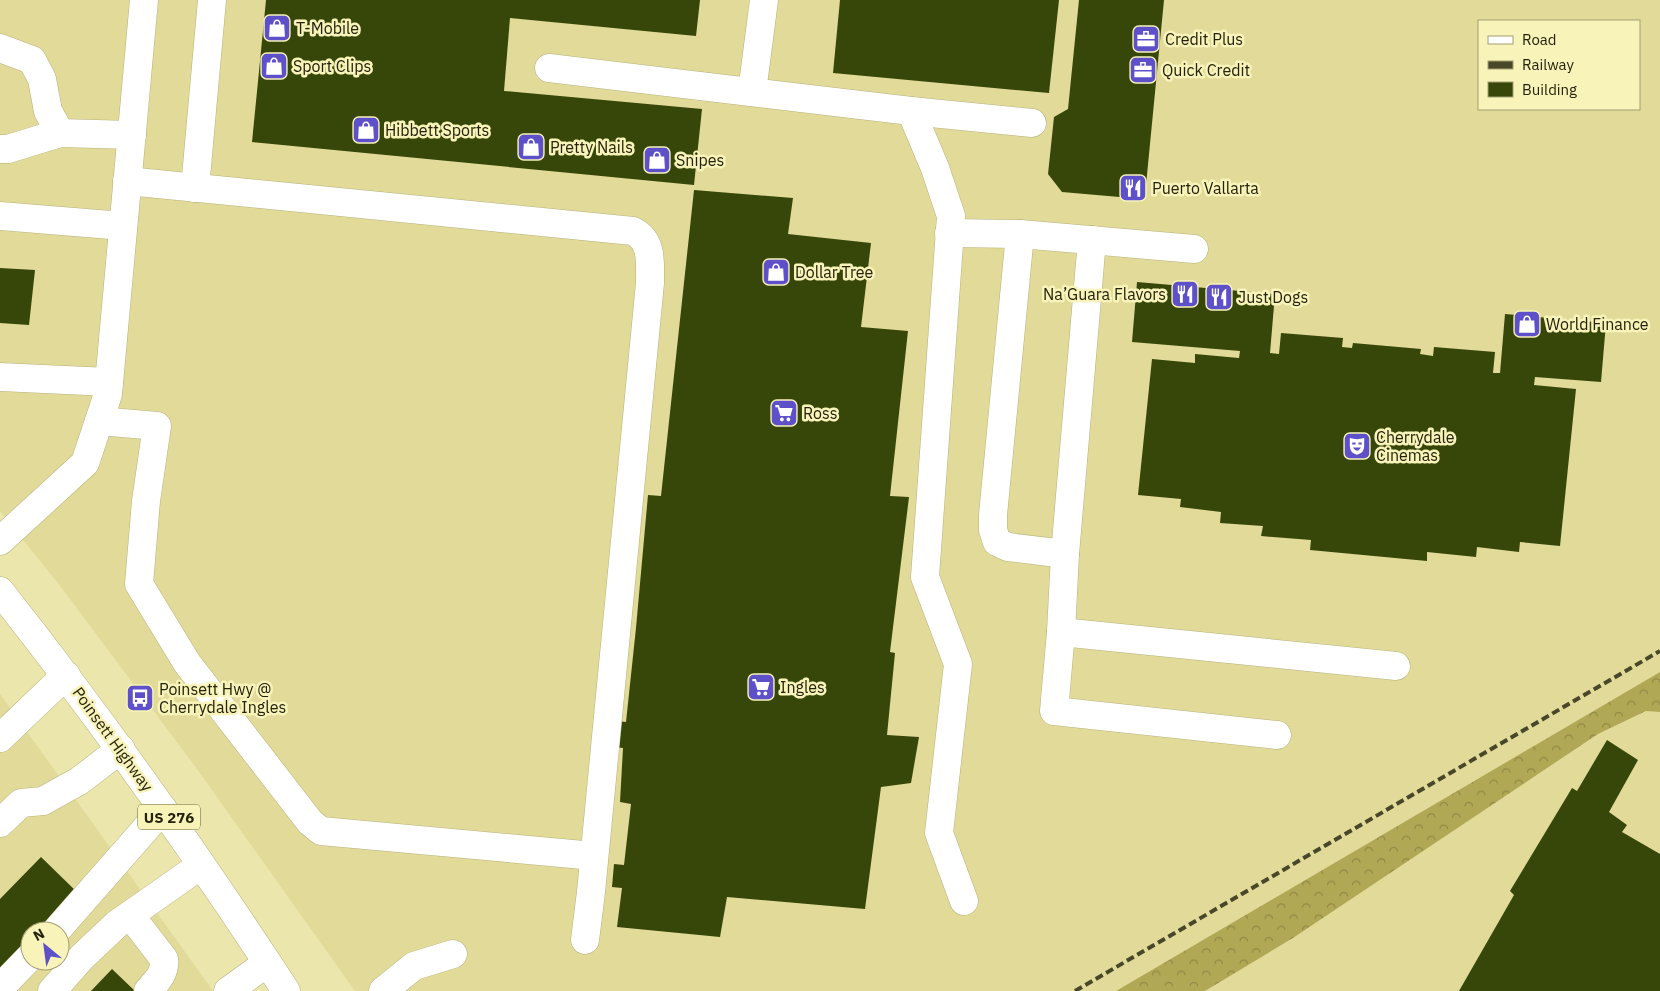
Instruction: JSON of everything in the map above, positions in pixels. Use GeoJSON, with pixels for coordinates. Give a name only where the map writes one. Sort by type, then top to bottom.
{"type":"FeatureCollection","features":[{"type":"Feature","properties":{"kind":"main road"},"geometry":{"type":"LineString","coordinates":[[0,541],[85,463],[108,394],[144,0]]}},
{"type":"Feature","properties":{"kind":"main road"},"geometry":{"type":"LineString","coordinates":[[195,188],[212,0]]}},
{"type":"Feature","properties":{"kind":"main road"},"geometry":{"type":"LineString","coordinates":[[752,92],[764,0]]}},
{"type":"Feature","properties":{"kind":"main road"},"geometry":{"type":"LineString","coordinates":[[0,48],[32,60],[42,79],[48,111],[60,133]]}},
{"type":"Feature","properties":{"kind":"main road"},"geometry":{"type":"LineString","coordinates":[[549,68],[911,111],[1032,123]]}},
{"type":"Feature","properties":{"kind":"main road"},"geometry":{"type":"LineString","coordinates":[[911,111],[935,168],[951,216],[925,577],[958,664],[939,832],[964,901]]}},
{"type":"Feature","properties":{"kind":"main road"},"geometry":{"type":"LineString","coordinates":[[0,149],[8,149],[60,133],[132,135]]}},
{"type":"Feature","properties":{"kind":"main road"},"geometry":{"type":"LineString","coordinates":[[127,181],[633,231],[639,234],[646,242],[650,258],[650,283],[585,940]]}},
{"type":"Feature","properties":{"kind":"main road"},"geometry":{"type":"LineString","coordinates":[[0,216],[123,226]]}},
{"type":"Feature","properties":{"kind":"main road"},"geometry":{"type":"LineString","coordinates":[[949,233],[1020,234],[1194,249]]}},
{"type":"Feature","properties":{"kind":"main road"},"geometry":{"type":"LineString","coordinates":[[1020,234],[993,530],[997,542],[1008,547],[1065,554]]}},
{"type":"Feature","properties":{"kind":"main road"},"geometry":{"type":"LineString","coordinates":[[1092,240],[1065,554],[1054,711],[1277,735]]}},
{"type":"Feature","properties":{"kind":"main road"},"geometry":{"type":"LineString","coordinates":[[0,377],[109,382]]}},
{"type":"Feature","properties":{"kind":"main road"},"geometry":{"type":"LineString","coordinates":[[99,421],[157,426],[146,501],[139,584],[187,663],[304,814],[321,831],[594,856]]}},
{"type":"Feature","properties":{"kind":"main road","name":"Poinsett Highway"},"geometry":{"type":"LineString","coordinates":[[0,591],[66,675],[164,809],[286,991]]}},
{"type":"Feature","properties":{"kind":"main road"},"geometry":{"type":"LineString","coordinates":[[1061,632],[1396,666]]}},
{"type":"Feature","properties":{"kind":"main road"},"geometry":{"type":"LineString","coordinates":[[0,738],[66,675]]}},
{"type":"Feature","properties":{"kind":"main road"},"geometry":{"type":"LineString","coordinates":[[0,823],[21,803],[43,801],[79,781],[121,749]]}},
{"type":"Feature","properties":{"kind":"main road"},"geometry":{"type":"LineString","coordinates":[[65,921],[164,809]]}},
{"type":"Feature","properties":{"kind":"main road"},"geometry":{"type":"LineString","coordinates":[[52,991],[82,957],[117,924],[201,865]]}},
{"type":"Feature","properties":{"kind":"main road"},"geometry":{"type":"LineString","coordinates":[[130,915],[164,960],[165,967],[158,980],[148,991]]}},
{"type":"Feature","properties":{"kind":"main road"},"geometry":{"type":"LineString","coordinates":[[383,991],[414,966],[453,954]]}},
{"type":"Feature","properties":{"kind":"main road"},"geometry":{"type":"LineString","coordinates":[[228,991],[268,963]]}},
{"type":"Feature","properties":{"kind":"main road"},"geometry":{"type":"LineString","coordinates":[[0,988],[20,967]]}},
{"type":"Feature","properties":{"kind":"shaded area"},"geometry":{"type":"Polygon","coordinates":[[[0,0],[1660,0],[1660,672],[1116,991],[355,991],[197,769],[61,587],[0,511],[0,0]]]}},
{"type":"Feature","properties":{"kind":"shaded area"},"geometry":{"type":"Polygon","coordinates":[[[0,694],[213,991],[0,991],[0,694]]]}},
{"type":"Feature","properties":{"kind":"shaded area"},"geometry":{"type":"Polygon","coordinates":[[[1646,711],[1660,712],[1660,991],[1205,991],[1293,938],[1598,734],[1646,711]]]}},
{"type":"Feature","properties":{"kind":"green space"},"geometry":{"type":"Polygon","coordinates":[[[1660,672],[1660,712],[1646,711],[1598,734],[1293,938],[1205,991],[1116,991],[1660,672]]]}},
{"type":"Feature","properties":{"kind":"building"},"geometry":{"type":"Polygon","coordinates":[[[266,0],[700,0],[696,36],[510,18],[504,91],[702,109],[694,185],[252,142],[266,0]]]}},
{"type":"Feature","properties":{"kind":"building"},"geometry":{"type":"Polygon","coordinates":[[[840,0],[1059,0],[1049,93],[833,73],[840,0]]]}},
{"type":"Feature","properties":{"kind":"building"},"geometry":{"type":"Polygon","coordinates":[[[1079,0],[1164,0],[1146,185],[1131,198],[1062,192],[1048,174],[1054,117],[1068,109],[1079,0]]]}},
{"type":"Feature","properties":{"kind":"building","name":"Ingles"},"geometry":{"type":"Polygon","coordinates":[[[694,190],[793,198],[788,234],[871,243],[861,327],[908,331],[890,496],[909,497],[890,652],[895,653],[887,735],[919,737],[911,783],[881,787],[865,909],[727,897],[720,937],[617,927],[622,888],[612,887],[614,864],[624,865],[631,804],[620,802],[623,748],[614,747],[617,721],[626,722],[648,495],[661,496],[694,190]]]}},
{"type":"Feature","properties":{"kind":"building"},"geometry":{"type":"Polygon","coordinates":[[[0,268],[35,270],[29,325],[0,323],[0,268]]]}},
{"type":"Feature","properties":{"kind":"building","name":"Cherrydale Cinemas"},"geometry":{"type":"Polygon","coordinates":[[[1137,282],[1275,294],[1270,353],[1279,354],[1281,333],[1343,338],[1342,347],[1352,348],[1353,343],[1421,349],[1420,354],[1433,356],[1434,347],[1495,352],[1493,373],[1500,373],[1505,314],[1606,323],[1601,382],[1535,377],[1534,385],[1576,389],[1560,546],[1520,542],[1519,552],[1477,547],[1476,557],[1427,552],[1427,561],[1310,550],[1311,540],[1261,536],[1263,526],[1220,523],[1221,512],[1180,507],[1181,499],[1138,495],[1152,359],[1195,363],[1195,354],[1239,358],[1240,351],[1132,342],[1137,282]]]}},
{"type":"Feature","properties":{"kind":"building"},"geometry":{"type":"Polygon","coordinates":[[[1607,740],[1638,760],[1609,812],[1627,825],[1622,832],[1660,854],[1660,991],[1459,991],[1514,895],[1510,891],[1572,788],[1577,791],[1607,740]]]}},
{"type":"Feature","properties":{"kind":"building"},"geometry":{"type":"Polygon","coordinates":[[[41,857],[80,895],[54,921],[20,921],[20,955],[0,975],[0,899],[41,857]]]}},
{"type":"Feature","properties":{"kind":"building"},"geometry":{"type":"Polygon","coordinates":[[[112,969],[135,991],[91,991],[112,969]]]}},
{"type":"Feature","properties":{"kind":"railway"},"geometry":{"type":"LineString","coordinates":[[1075,991],[1660,651]]}},
{"type":"Feature","properties":{"kind":"place","name":"T-Mobile"},"geometry":{"type":"Point","coordinates":[277,28]}},
{"type":"Feature","properties":{"kind":"place","name":"Credit Plus"},"geometry":{"type":"Point","coordinates":[1146,39]}},
{"type":"Feature","properties":{"kind":"place","name":"Sport Clips"},"geometry":{"type":"Point","coordinates":[274,66]}},
{"type":"Feature","properties":{"kind":"place","name":"Quick Credit"},"geometry":{"type":"Point","coordinates":[1143,70]}},
{"type":"Feature","properties":{"kind":"place","name":"Hibbett Sports"},"geometry":{"type":"Point","coordinates":[366,130]}},
{"type":"Feature","properties":{"kind":"place","name":"Pretty Nails"},"geometry":{"type":"Point","coordinates":[531,147]}},
{"type":"Feature","properties":{"kind":"place","name":"Snipes"},"geometry":{"type":"Point","coordinates":[657,160]}},
{"type":"Feature","properties":{"kind":"place","name":"Puerto Vallarta"},"geometry":{"type":"Point","coordinates":[1133,188]}},
{"type":"Feature","properties":{"kind":"place","name":"Dollar Tree"},"geometry":{"type":"Point","coordinates":[776,272]}},
{"type":"Feature","properties":{"kind":"place","name":"Na’Guara Flavors"},"geometry":{"type":"Point","coordinates":[1185,294]}},
{"type":"Feature","properties":{"kind":"place","name":"Just Dogs"},"geometry":{"type":"Point","coordinates":[1219,297]}},
{"type":"Feature","properties":{"kind":"place","name":"World Finance"},"geometry":{"type":"Point","coordinates":[1527,324]}},
{"type":"Feature","properties":{"kind":"place","name":"Ross"},"geometry":{"type":"Point","coordinates":[784,413]}},
{"type":"Feature","properties":{"kind":"place","name":"Cherrydale Cinemas"},"geometry":{"type":"Point","coordinates":[1357,446]}},
{"type":"Feature","properties":{"kind":"place","name":"Ingles"},"geometry":{"type":"Point","coordinates":[761,687]}},
{"type":"Feature","properties":{"kind":"place","name":"Poinsett Hwy @ Cherrydale Ingles"},"geometry":{"type":"Point","coordinates":[140,698]}}]}
